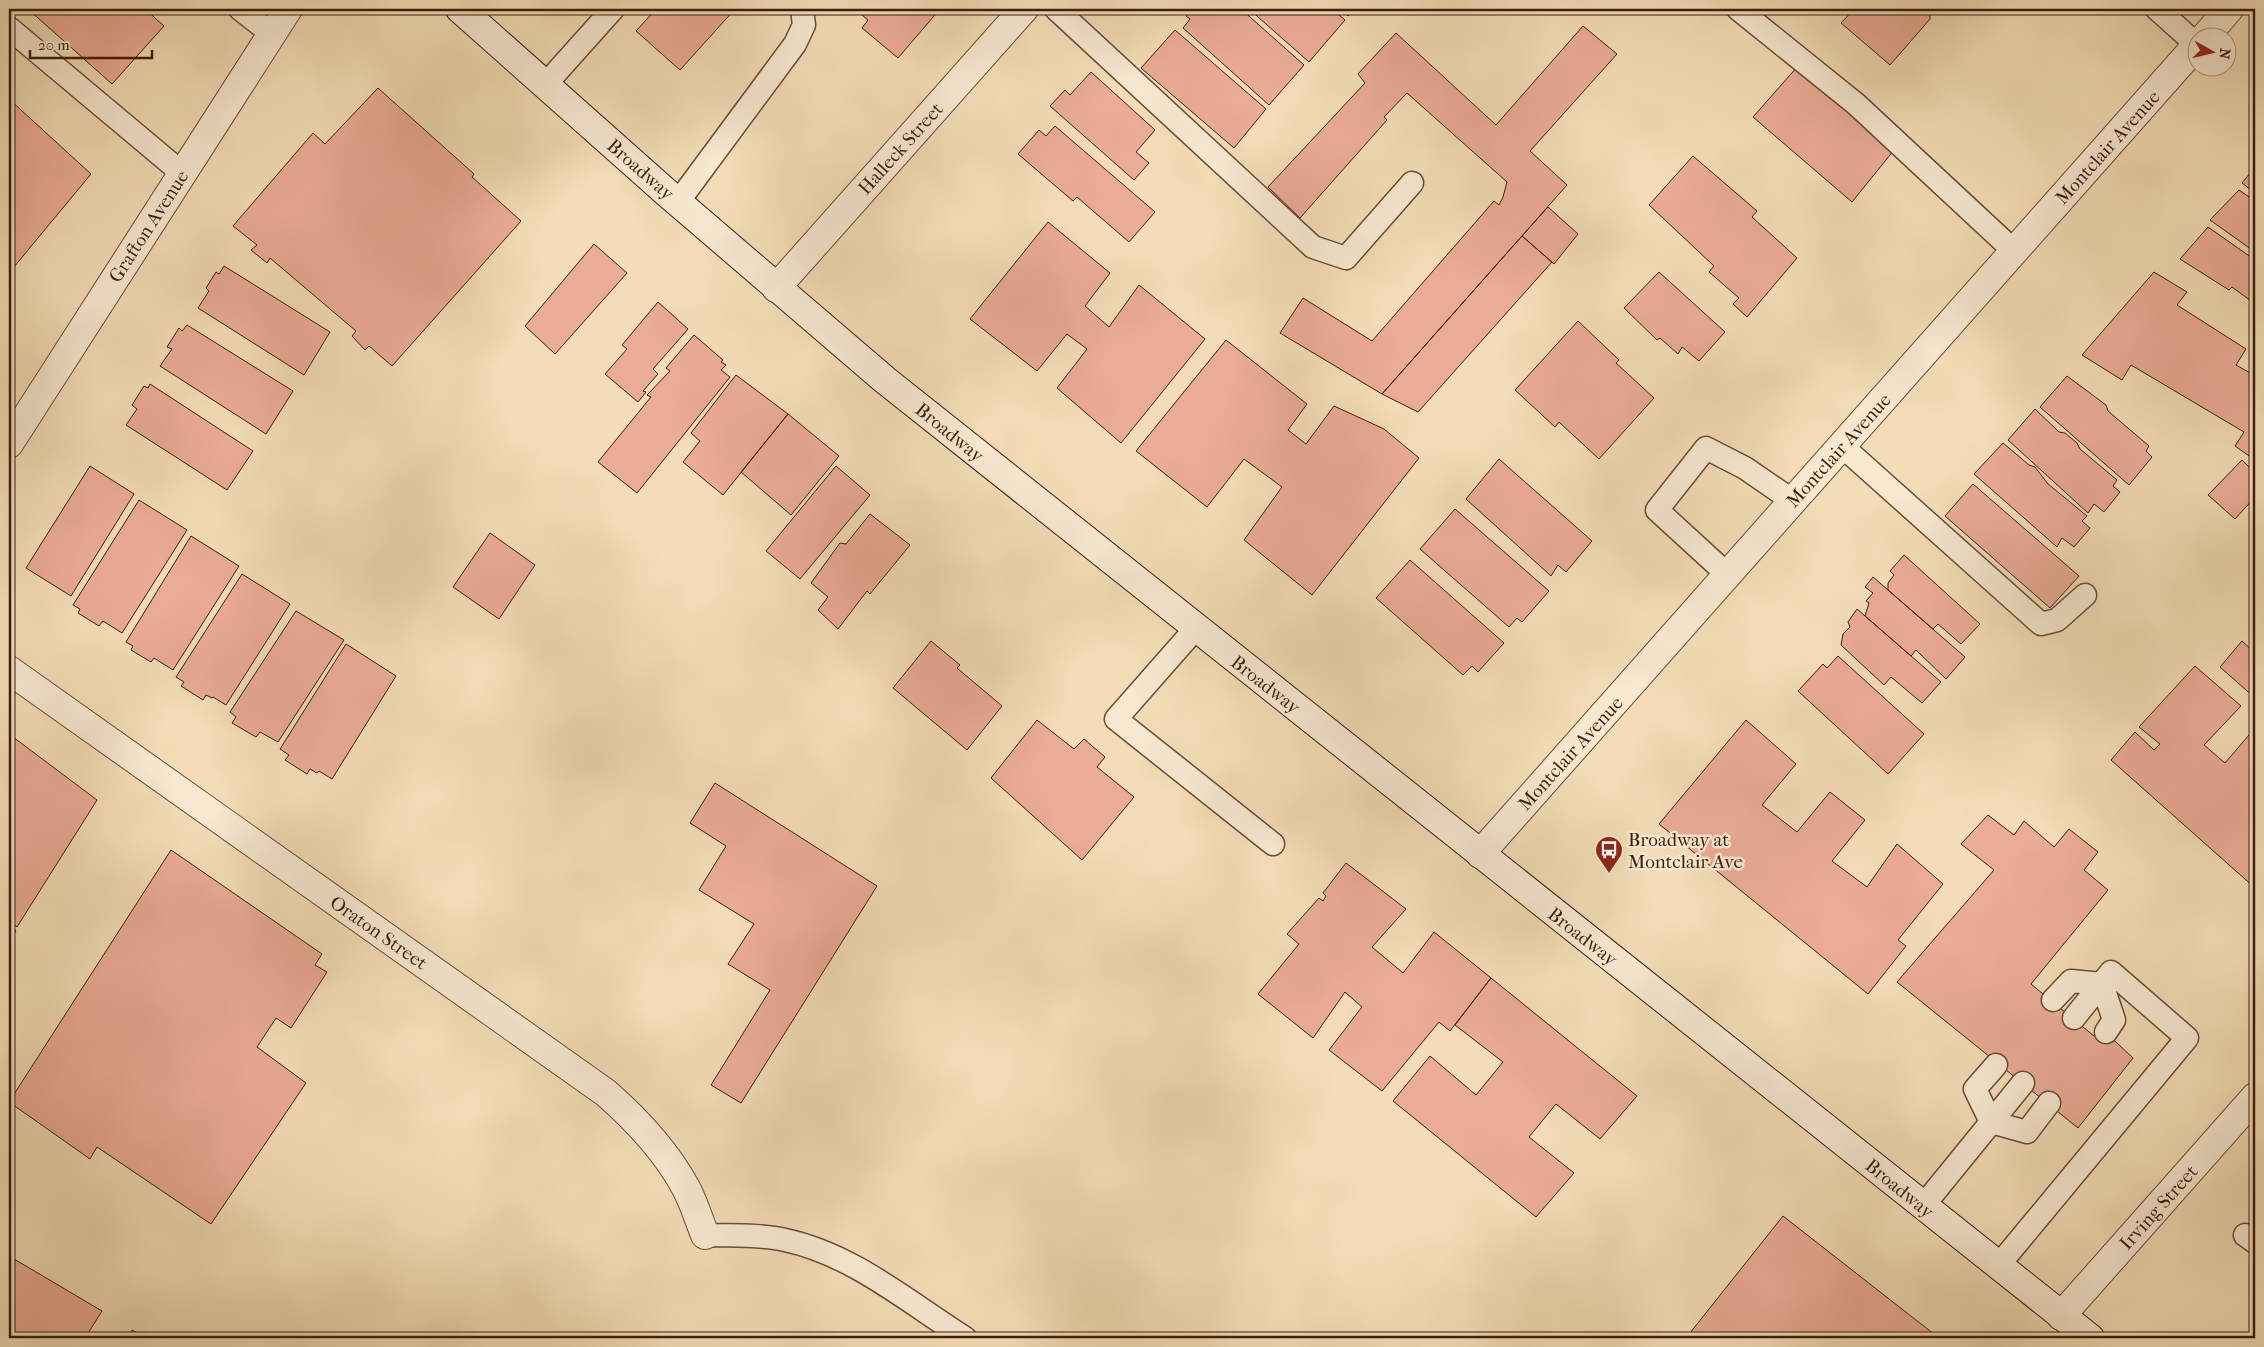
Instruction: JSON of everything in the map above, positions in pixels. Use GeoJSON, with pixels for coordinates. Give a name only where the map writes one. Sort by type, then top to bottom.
{"type":"FeatureCollection","features":[{"type":"Feature","properties":{"kind":"street","name":"Grafton Avenue"},"geometry":{"type":"LineString","coordinates":[[9,444],[288,9]]}},
{"type":"Feature","properties":{"kind":"street","name":"Broadway"},"geometry":{"type":"LineString","coordinates":[[460,9],[776,288],[885,380],[2090,1338]]}},
{"type":"Feature","properties":{"kind":"street","name":"Halleck Street"},"geometry":{"type":"LineString","coordinates":[[776,288],[1024,9]]}},
{"type":"Feature","properties":{"kind":"street"},"geometry":{"type":"LineString","coordinates":[[2213,28],[2229,9]]}},
{"type":"Feature","properties":{"kind":"street","name":"Montclair Avenue"},"geometry":{"type":"LineString","coordinates":[[1480,854],[2186,56]]}},
{"type":"Feature","properties":{"kind":"street","name":"Oraton Street"},"geometry":{"type":"LineString","coordinates":[[9,670],[606,1093],[637,1121],[664,1152],[686,1189],[705,1235]]}},
{"type":"Feature","properties":{"kind":"street","name":"Irving Street"},"geometry":{"type":"LineString","coordinates":[[2061,1316],[2255,1097]]}},
{"type":"Feature","properties":{"kind":"lane"},"geometry":{"type":"LineString","coordinates":[[240,9],[272,34]]}},
{"type":"Feature","properties":{"kind":"lane"},"geometry":{"type":"LineString","coordinates":[[545,84],[613,9]]}},
{"type":"Feature","properties":{"kind":"lane"},"geometry":{"type":"LineString","coordinates":[[678,202],[795,44],[804,25],[802,9]]}},
{"type":"Feature","properties":{"kind":"lane"},"geometry":{"type":"LineString","coordinates":[[1056,9],[1313,247],[1346,258],[1412,184]]}},
{"type":"Feature","properties":{"kind":"lane"},"geometry":{"type":"LineString","coordinates":[[1738,9],[1856,104],[2014,252]]}},
{"type":"Feature","properties":{"kind":"lane"},"geometry":{"type":"LineString","coordinates":[[2157,9],[2186,36]]}},
{"type":"Feature","properties":{"kind":"lane"},"geometry":{"type":"LineString","coordinates":[[9,28],[182,172]]}},
{"type":"Feature","properties":{"kind":"lane"},"geometry":{"type":"LineString","coordinates":[[1842,446],[2041,624],[2057,620],[2085,595]]}},
{"type":"Feature","properties":{"kind":"lane"},"geometry":{"type":"LineString","coordinates":[[1728,575],[1656,510],[1706,448],[1745,468],[1793,502]]}},
{"type":"Feature","properties":{"kind":"lane"},"geometry":{"type":"LineString","coordinates":[[1196,628],[1116,719],[1273,844]]}},
{"type":"Feature","properties":{"kind":"lane"},"geometry":{"type":"LineString","coordinates":[[1998,1266],[2187,1038],[2112,972],[2074,1018]]}},
{"type":"Feature","properties":{"kind":"lane"},"geometry":{"type":"LineString","coordinates":[[2053,1000],[2071,980],[2102,984]]}},
{"type":"Feature","properties":{"kind":"lane"},"geometry":{"type":"LineString","coordinates":[[2102,984],[2114,1020],[2106,1032]]}},
{"type":"Feature","properties":{"kind":"lane"},"geometry":{"type":"LineString","coordinates":[[1996,1065],[1975,1089],[1991,1122],[2027,1132],[2049,1103]]}},
{"type":"Feature","properties":{"kind":"lane"},"geometry":{"type":"LineString","coordinates":[[1923,1206],[2023,1083]]}},
{"type":"Feature","properties":{"kind":"lane"},"geometry":{"type":"LineString","coordinates":[[705,1235],[783,1239],[820,1249],[849,1263],[965,1338]]}},
{"type":"Feature","properties":{"kind":"building"},"geometry":{"type":"Polygon","coordinates":[[[28,9],[145,9],[164,26],[112,84],[28,9]]]}},
{"type":"Feature","properties":{"kind":"building"},"geometry":{"type":"Polygon","coordinates":[[[656,9],[735,9],[680,70],[636,31],[656,9]]]}},
{"type":"Feature","properties":{"kind":"building"},"geometry":{"type":"Polygon","coordinates":[[[940,9],[898,58],[862,28],[868,20],[856,10],[940,9]]]}},
{"type":"Feature","properties":{"kind":"building"},"geometry":{"type":"Polygon","coordinates":[[[1193,9],[1241,9],[1304,65],[1269,105],[1183,28],[1190,19],[1186,16],[1193,9]]]}},
{"type":"Feature","properties":{"kind":"building"},"geometry":{"type":"Polygon","coordinates":[[[1249,9],[1332,9],[1345,20],[1309,62],[1249,9]]]}},
{"type":"Feature","properties":{"kind":"building"},"geometry":{"type":"Polygon","coordinates":[[[1340,9],[1355,9],[1348,16],[1340,9]]]}},
{"type":"Feature","properties":{"kind":"building"},"geometry":{"type":"Polygon","coordinates":[[[1854,9],[1930,9],[1930,19],[1890,65],[1841,23],[1854,9]]]}},
{"type":"Feature","properties":{"kind":"building"},"geometry":{"type":"Polygon","coordinates":[[[1583,26],[1617,54],[1530,151],[1567,185],[1382,394],[1280,333],[1303,298],[1372,341],[1494,201],[1499,205],[1503,197],[1507,182],[1407,93],[1384,117],[1387,120],[1300,218],[1268,187],[1365,83],[1358,74],[1396,33],[1496,125],[1583,26]]]}},
{"type":"Feature","properties":{"kind":"building"},"geometry":{"type":"Polygon","coordinates":[[[1175,30],[1266,109],[1234,148],[1141,68],[1175,30]]]}},
{"type":"Feature","properties":{"kind":"building"},"geometry":{"type":"Polygon","coordinates":[[[1798,66],[1894,150],[1852,202],[1753,117],[1798,66]]]}},
{"type":"Feature","properties":{"kind":"building"},"geometry":{"type":"Polygon","coordinates":[[[1091,72],[1155,130],[1136,152],[1149,163],[1134,180],[1050,106],[1065,90],[1070,95],[1091,72]]]}},
{"type":"Feature","properties":{"kind":"building"},"geometry":{"type":"Polygon","coordinates":[[[378,88],[474,174],[472,177],[521,221],[392,366],[369,346],[365,350],[352,336],[356,331],[270,258],[267,263],[251,250],[257,245],[233,226],[313,133],[325,144],[378,88]]]}},
{"type":"Feature","properties":{"kind":"building"},"geometry":{"type":"Polygon","coordinates":[[[9,99],[91,174],[9,273],[9,99]]]}},
{"type":"Feature","properties":{"kind":"building"},"geometry":{"type":"Polygon","coordinates":[[[1055,126],[1155,212],[1129,242],[1077,197],[1073,201],[1018,154],[1039,130],[1046,136],[1055,126]]]}},
{"type":"Feature","properties":{"kind":"building"},"geometry":{"type":"Polygon","coordinates":[[[1693,156],[1757,211],[1752,217],[1797,258],[1747,317],[1733,304],[1739,298],[1709,272],[1714,266],[1649,205],[1693,156]]]}},
{"type":"Feature","properties":{"kind":"building"},"geometry":{"type":"Polygon","coordinates":[[[2255,167],[2255,193],[2242,183],[2255,167]]]}},
{"type":"Feature","properties":{"kind":"building"},"geometry":{"type":"Polygon","coordinates":[[[2239,190],[2255,201],[2255,252],[2210,220],[2239,190]]]}},
{"type":"Feature","properties":{"kind":"building"},"geometry":{"type":"Polygon","coordinates":[[[1548,207],[1578,234],[1554,264],[1522,236],[1548,207]]]}},
{"type":"Feature","properties":{"kind":"building"},"geometry":{"type":"Polygon","coordinates":[[[1048,222],[1110,273],[1085,306],[1109,327],[1139,285],[1205,339],[1121,443],[1057,388],[1087,349],[1067,334],[1037,371],[970,319],[1048,222]]]}},
{"type":"Feature","properties":{"kind":"building"},"geometry":{"type":"Polygon","coordinates":[[[2208,227],[2255,260],[2255,304],[2232,287],[2229,290],[2180,259],[2208,227]]]}},
{"type":"Feature","properties":{"kind":"building"},"geometry":{"type":"Polygon","coordinates":[[[1522,236],[1552,262],[1418,412],[1382,394],[1522,236]]]}},
{"type":"Feature","properties":{"kind":"building"},"geometry":{"type":"Polygon","coordinates":[[[594,244],[627,273],[555,354],[525,326],[594,244]]]}},
{"type":"Feature","properties":{"kind":"building"},"geometry":{"type":"Polygon","coordinates":[[[224,266],[330,332],[304,375],[198,308],[209,291],[206,288],[216,272],[219,274],[224,266]]]}},
{"type":"Feature","properties":{"kind":"building"},"geometry":{"type":"Polygon","coordinates":[[[1659,272],[1725,332],[1699,361],[1682,347],[1678,354],[1660,338],[1657,340],[1624,308],[1659,272]]]}},
{"type":"Feature","properties":{"kind":"building"},"geometry":{"type":"Polygon","coordinates":[[[2154,272],[2187,292],[2177,305],[2246,349],[2236,365],[2252,374],[2255,370],[2255,460],[2235,446],[2244,432],[2131,365],[2122,380],[2082,355],[2154,272]]]}},
{"type":"Feature","properties":{"kind":"building"},"geometry":{"type":"Polygon","coordinates":[[[658,302],[688,329],[653,369],[658,374],[643,391],[646,392],[638,402],[605,374],[627,349],[622,345],[658,302]]]}},
{"type":"Feature","properties":{"kind":"building"},"geometry":{"type":"Polygon","coordinates":[[[1578,321],[1619,360],[1616,363],[1654,398],[1599,459],[1559,422],[1555,427],[1515,390],[1578,321]]]}},
{"type":"Feature","properties":{"kind":"building"},"geometry":{"type":"Polygon","coordinates":[[[187,325],[293,391],[266,434],[160,366],[172,349],[167,347],[179,328],[182,331],[187,325]]]}},
{"type":"Feature","properties":{"kind":"building"},"geometry":{"type":"Polygon","coordinates":[[[694,335],[723,360],[721,362],[726,365],[721,370],[730,377],[637,493],[598,462],[651,397],[647,395],[670,371],[666,368],[694,335]]]}},
{"type":"Feature","properties":{"kind":"building"},"geometry":{"type":"Polygon","coordinates":[[[1226,340],[1307,404],[1288,430],[1306,444],[1334,406],[1384,429],[1419,458],[1312,595],[1244,540],[1282,487],[1244,459],[1207,507],[1136,451],[1226,340]]]}},
{"type":"Feature","properties":{"kind":"building"},"geometry":{"type":"Polygon","coordinates":[[[736,375],[788,414],[723,495],[683,462],[700,441],[691,433],[736,375]]]}},
{"type":"Feature","properties":{"kind":"building"},"geometry":{"type":"Polygon","coordinates":[[[2067,376],[2106,405],[2108,411],[2149,446],[2146,451],[2152,457],[2129,485],[2040,407],[2067,376]]]}},
{"type":"Feature","properties":{"kind":"building"},"geometry":{"type":"Polygon","coordinates":[[[150,384],[253,451],[227,490],[126,425],[137,409],[132,405],[144,386],[148,388],[150,384]]]}},
{"type":"Feature","properties":{"kind":"building"},"geometry":{"type":"Polygon","coordinates":[[[2035,409],[2059,432],[2065,433],[2077,443],[2080,449],[2117,480],[2113,486],[2120,492],[2104,512],[2094,504],[2088,513],[2008,440],[2035,409]]]}},
{"type":"Feature","properties":{"kind":"building"},"geometry":{"type":"Polygon","coordinates":[[[788,414],[839,456],[791,515],[741,472],[788,414]]]}},
{"type":"Feature","properties":{"kind":"building"},"geometry":{"type":"Polygon","coordinates":[[[2003,443],[2029,465],[2035,467],[2048,484],[2087,516],[2082,521],[2090,528],[2074,547],[2062,538],[2057,547],[1974,474],[2003,443]]]}},
{"type":"Feature","properties":{"kind":"building"},"geometry":{"type":"Polygon","coordinates":[[[1499,459],[1592,541],[1566,572],[1558,565],[1551,576],[1466,499],[1499,459]]]}},
{"type":"Feature","properties":{"kind":"building"},"geometry":{"type":"Polygon","coordinates":[[[2242,460],[2255,473],[2255,497],[2235,519],[2208,495],[2242,460]]]}},
{"type":"Feature","properties":{"kind":"building"},"geometry":{"type":"Polygon","coordinates":[[[90,466],[134,494],[71,596],[26,568],[90,466]]]}},
{"type":"Feature","properties":{"kind":"building"},"geometry":{"type":"Polygon","coordinates":[[[836,466],[870,495],[800,579],[766,551],[836,466]]]}},
{"type":"Feature","properties":{"kind":"building"},"geometry":{"type":"Polygon","coordinates":[[[1973,484],[2079,576],[2050,608],[1945,516],[1973,484]]]}},
{"type":"Feature","properties":{"kind":"building"},"geometry":{"type":"Polygon","coordinates":[[[139,500],[187,530],[122,633],[103,621],[99,626],[78,613],[80,609],[73,605],[139,500]]]}},
{"type":"Feature","properties":{"kind":"building"},"geometry":{"type":"Polygon","coordinates":[[[1455,509],[1549,591],[1522,622],[1517,618],[1509,627],[1420,549],[1455,509]]]}},
{"type":"Feature","properties":{"kind":"building"},"geometry":{"type":"Polygon","coordinates":[[[870,514],[910,545],[870,594],[867,591],[838,629],[818,610],[828,597],[811,583],[840,543],[846,544],[870,514]]]}},
{"type":"Feature","properties":{"kind":"building"},"geometry":{"type":"Polygon","coordinates":[[[490,533],[535,565],[499,619],[453,587],[490,533]]]}},
{"type":"Feature","properties":{"kind":"building"},"geometry":{"type":"Polygon","coordinates":[[[191,536],[239,566],[173,670],[154,658],[151,662],[131,650],[133,646],[126,642],[191,536]]]}},
{"type":"Feature","properties":{"kind":"building"},"geometry":{"type":"Polygon","coordinates":[[[1904,555],[1980,624],[1961,644],[1938,624],[1933,629],[1888,590],[1888,583],[1894,575],[1890,571],[1904,555]]]}},
{"type":"Feature","properties":{"kind":"building"},"geometry":{"type":"Polygon","coordinates":[[[1410,560],[1504,643],[1478,672],[1472,666],[1463,675],[1376,598],[1410,560]]]}},
{"type":"Feature","properties":{"kind":"building"},"geometry":{"type":"Polygon","coordinates":[[[242,574],[290,604],[226,705],[206,695],[203,700],[181,686],[184,682],[176,677],[242,574]]]}},
{"type":"Feature","properties":{"kind":"building"},"geometry":{"type":"Polygon","coordinates":[[[1873,577],[1965,657],[1946,679],[1916,650],[1911,656],[1865,616],[1869,603],[1866,601],[1873,593],[1865,587],[1873,577]]]}},
{"type":"Feature","properties":{"kind":"building"},"geometry":{"type":"Polygon","coordinates":[[[1857,609],[1941,682],[1922,703],[1891,677],[1884,685],[1841,645],[1843,634],[1850,627],[1848,622],[1857,609]]]}},
{"type":"Feature","properties":{"kind":"building"},"geometry":{"type":"Polygon","coordinates":[[[296,611],[344,640],[278,742],[260,732],[256,737],[232,723],[236,717],[230,712],[296,611]]]}},
{"type":"Feature","properties":{"kind":"building"},"geometry":{"type":"Polygon","coordinates":[[[2255,627],[2255,639],[2249,634],[2255,627]]]}},
{"type":"Feature","properties":{"kind":"building"},"geometry":{"type":"Polygon","coordinates":[[[931,641],[960,665],[957,668],[1002,706],[967,750],[893,688],[931,641]]]}},
{"type":"Feature","properties":{"kind":"building"},"geometry":{"type":"Polygon","coordinates":[[[2242,641],[2255,653],[2255,698],[2220,667],[2242,641]]]}},
{"type":"Feature","properties":{"kind":"building"},"geometry":{"type":"Polygon","coordinates":[[[346,644],[396,676],[332,779],[319,771],[317,773],[310,769],[307,774],[285,760],[289,755],[280,749],[346,644]]]}},
{"type":"Feature","properties":{"kind":"building"},"geometry":{"type":"Polygon","coordinates":[[[1838,656],[1924,734],[1888,774],[1798,691],[1823,664],[1827,668],[1838,656]]]}},
{"type":"Feature","properties":{"kind":"building"},"geometry":{"type":"Polygon","coordinates":[[[2195,666],[2241,706],[2204,745],[2225,763],[2255,728],[2255,888],[2111,760],[2135,732],[2154,750],[2160,744],[2139,727],[2195,666]]]}},
{"type":"Feature","properties":{"kind":"building"},"geometry":{"type":"Polygon","coordinates":[[[1037,720],[1074,749],[1084,739],[1105,757],[1097,767],[1134,797],[1082,860],[991,778],[1037,720]]]}},
{"type":"Feature","properties":{"kind":"building"},"geometry":{"type":"Polygon","coordinates":[[[1746,720],[1796,764],[1762,805],[1797,832],[1830,792],[1865,820],[1832,861],[1867,887],[1897,844],[1943,884],[1898,940],[1906,946],[1868,994],[1659,824],[1746,720]]]}},
{"type":"Feature","properties":{"kind":"building"},"geometry":{"type":"Polygon","coordinates":[[[9,734],[97,800],[17,927],[9,921],[9,734]]]}},
{"type":"Feature","properties":{"kind":"building"},"geometry":{"type":"Polygon","coordinates":[[[715,783],[877,886],[741,1103],[711,1085],[770,990],[728,964],[754,924],[699,890],[726,846],[690,823],[715,783]]]}},
{"type":"Feature","properties":{"kind":"building"},"geometry":{"type":"Polygon","coordinates":[[[1988,815],[2014,835],[2024,821],[2054,847],[2069,829],[2098,852],[2084,870],[2108,890],[2031,984],[2094,1036],[2101,1028],[2133,1058],[2078,1128],[1897,982],[1994,870],[1961,844],[1988,815]]]}},
{"type":"Feature","properties":{"kind":"building"},"geometry":{"type":"Polygon","coordinates":[[[171,850],[322,954],[315,965],[327,972],[291,1028],[276,1018],[257,1047],[306,1083],[211,1224],[97,1147],[90,1159],[9,1102],[171,850]]]}},
{"type":"Feature","properties":{"kind":"building"},"geometry":{"type":"Polygon","coordinates":[[[1346,863],[1406,909],[1372,947],[1403,973],[1434,932],[1491,978],[1450,1031],[1439,1022],[1382,1091],[1329,1050],[1362,1007],[1345,992],[1313,1038],[1258,994],[1299,944],[1287,934],[1319,898],[1323,901],[1326,896],[1323,893],[1346,863]]]}},
{"type":"Feature","properties":{"kind":"building"},"geometry":{"type":"Polygon","coordinates":[[[9,926],[16,931],[9,942],[9,926]]]}},
{"type":"Feature","properties":{"kind":"building"},"geometry":{"type":"Polygon","coordinates":[[[1491,978],[1637,1096],[1600,1139],[1556,1104],[1529,1137],[1574,1173],[1536,1217],[1393,1101],[1430,1056],[1476,1095],[1503,1062],[1455,1025],[1491,978]]]}},
{"type":"Feature","properties":{"kind":"building"},"geometry":{"type":"Polygon","coordinates":[[[1783,1216],[1939,1338],[1686,1338],[1783,1216]]]}},
{"type":"Feature","properties":{"kind":"building"},"geometry":{"type":"Polygon","coordinates":[[[9,1256],[102,1311],[85,1338],[15,1338],[9,1335],[9,1256]]]}},
{"type":"Feature","properties":{"kind":"building"},"geometry":{"type":"Polygon","coordinates":[[[132,1330],[146,1338],[127,1338],[132,1330]]]}},
{"type":"Feature","properties":{"kind":"place","name":"Broadway at Montclair Ave"},"geometry":{"type":"Point","coordinates":[1609,874]}}]}
